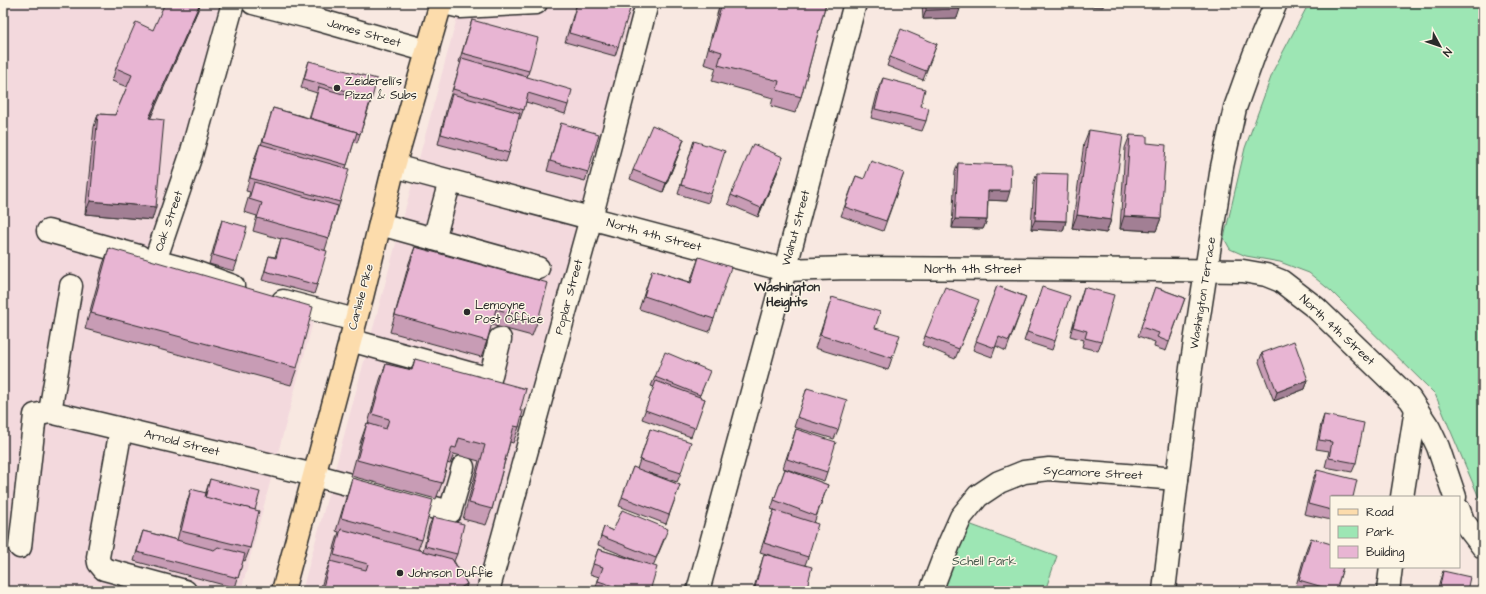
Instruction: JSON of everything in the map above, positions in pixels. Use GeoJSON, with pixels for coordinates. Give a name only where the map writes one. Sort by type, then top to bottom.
{"type":"FeatureCollection","features":[{"type":"Feature","properties":{"kind":"main road","name":"Carlisle Pike"},"geometry":{"type":"LineString","coordinates":[[283,591],[353,330],[394,166],[443,3]]}},
{"type":"Feature","properties":{"kind":"street","name":"Oak Street"},"geometry":{"type":"LineString","coordinates":[[233,3],[190,156],[155,261],[192,270],[490,379],[500,339]]}},
{"type":"Feature","properties":{"kind":"street","name":"James Street"},"geometry":{"type":"LineString","coordinates":[[253,3],[428,50]]}},
{"type":"Feature","properties":{"kind":"street"},"geometry":{"type":"LineString","coordinates":[[443,3],[461,7],[536,3]]}},
{"type":"Feature","properties":{"kind":"street","name":"Poplar Street"},"geometry":{"type":"LineString","coordinates":[[488,591],[591,218],[647,3]]}},
{"type":"Feature","properties":{"kind":"street","name":"Walnut Street"},"geometry":{"type":"LineString","coordinates":[[698,591],[785,270],[855,3]]}},
{"type":"Feature","properties":{"kind":"street","name":"Washington Terrace"},"geometry":{"type":"LineString","coordinates":[[1164,591],[1176,479],[1222,167],[1235,108],[1254,54],[1276,3]]}},
{"type":"Feature","properties":{"kind":"street","name":"North 4th Street"},"geometry":{"type":"LineString","coordinates":[[394,166],[785,270],[848,268],[1206,270],[1242,271],[1266,275],[1281,281],[1316,308],[1410,399],[1429,428],[1438,447],[1455,496]]}},
{"type":"Feature","properties":{"kind":"street"},"geometry":{"type":"LineString","coordinates":[[434,239],[450,181]]}},
{"type":"Feature","properties":{"kind":"street"},"geometry":{"type":"LineString","coordinates":[[380,224],[538,268]]}},
{"type":"Feature","properties":{"kind":"street"},"geometry":{"type":"LineString","coordinates":[[48,231],[155,261]]}},
{"type":"Feature","properties":{"kind":"street"},"geometry":{"type":"LineString","coordinates":[[20,547],[35,415],[50,412],[71,286]]}},
{"type":"Feature","properties":{"kind":"street"},"geometry":{"type":"LineString","coordinates":[[1402,496],[1416,409]]}},
{"type":"Feature","properties":{"kind":"street","name":"Arnold Street"},"geometry":{"type":"LineString","coordinates":[[50,412],[314,475],[450,512],[463,467]]}},
{"type":"Feature","properties":{"kind":"street"},"geometry":{"type":"LineString","coordinates":[[121,429],[98,557],[99,563],[104,569],[185,591]]}},
{"type":"Feature","properties":{"kind":"street","name":"Sycamore Street"},"geometry":{"type":"LineString","coordinates":[[931,591],[948,544],[961,517],[978,496],[999,482],[1024,472],[1049,469],[1176,479]]}},
{"type":"Feature","properties":{"kind":"street"},"geometry":{"type":"LineString","coordinates":[[1460,513],[1463,521],[1483,547]]}},
{"type":"Feature","properties":{"kind":"street"},"geometry":{"type":"LineString","coordinates":[[1388,591],[1391,568]]}},
{"type":"Feature","properties":{"kind":"shaded area"},"geometry":{"type":"Polygon","coordinates":[[[3,3],[220,3],[147,271],[313,322],[241,591],[3,591],[3,3]]]}},
{"type":"Feature","properties":{"kind":"shaded area"},"geometry":{"type":"Polygon","coordinates":[[[461,3],[642,3],[482,591],[302,591],[461,3]]]}},
{"type":"Feature","properties":{"kind":"green space"},"geometry":{"type":"Polygon","coordinates":[[[1309,3],[1483,3],[1483,507],[1435,394],[1331,291],[1309,273],[1280,262],[1246,256],[1230,249],[1224,238],[1245,148],[1274,69],[1309,3]]]}},
{"type":"Feature","properties":{"kind":"green space","name":"Schell Park"},"geometry":{"type":"Polygon","coordinates":[[[966,523],[1057,556],[1045,591],[941,591],[966,523]]]}},
{"type":"Feature","properties":{"kind":"building"},"geometry":{"type":"Polygon","coordinates":[[[165,3],[200,3],[149,118],[164,120],[156,207],[90,201],[98,114],[115,115],[132,75],[116,68],[136,22],[153,30],[165,3]]]}},
{"type":"Feature","properties":{"kind":"building"},"geometry":{"type":"Polygon","coordinates":[[[577,3],[609,3],[630,9],[618,47],[569,33],[577,3]]]}},
{"type":"Feature","properties":{"kind":"building"},"geometry":{"type":"Polygon","coordinates":[[[722,3],[826,3],[801,97],[777,90],[779,81],[718,65],[722,52],[709,48],[722,3]]]}},
{"type":"Feature","properties":{"kind":"building"},"geometry":{"type":"Polygon","coordinates":[[[926,3],[960,3],[960,9],[926,10],[926,3]]]}},
{"type":"Feature","properties":{"kind":"building"},"geometry":{"type":"Polygon","coordinates":[[[472,20],[538,38],[529,71],[462,53],[472,20]]]}},
{"type":"Feature","properties":{"kind":"building"},"geometry":{"type":"Polygon","coordinates":[[[901,29],[937,44],[926,71],[890,57],[901,29]]]}},
{"type":"Feature","properties":{"kind":"building"},"geometry":{"type":"Polygon","coordinates":[[[462,58],[572,90],[568,105],[528,93],[524,110],[453,89],[462,58]]]}},
{"type":"Feature","properties":{"kind":"building"},"geometry":{"type":"Polygon","coordinates":[[[309,61],[377,79],[372,98],[304,79],[309,61]]]}},
{"type":"Feature","properties":{"kind":"building"},"geometry":{"type":"Polygon","coordinates":[[[883,78],[925,89],[921,106],[929,108],[926,121],[875,109],[883,78]]]}},
{"type":"Feature","properties":{"kind":"building"},"geometry":{"type":"Polygon","coordinates":[[[319,87],[370,102],[360,134],[310,118],[319,87]]]}},
{"type":"Feature","properties":{"kind":"building"},"geometry":{"type":"Polygon","coordinates":[[[452,94],[520,113],[509,153],[441,134],[452,94]]]}},
{"type":"Feature","properties":{"kind":"building"},"geometry":{"type":"Polygon","coordinates":[[[273,108],[357,132],[347,165],[263,141],[273,108]]]}},
{"type":"Feature","properties":{"kind":"building"},"geometry":{"type":"Polygon","coordinates":[[[561,123],[599,134],[588,172],[550,161],[561,123]]]}},
{"type":"Feature","properties":{"kind":"building"},"geometry":{"type":"Polygon","coordinates":[[[652,125],[684,139],[666,183],[633,170],[652,125]]]}},
{"type":"Feature","properties":{"kind":"building"},"geometry":{"type":"Polygon","coordinates":[[[1089,130],[1123,135],[1111,220],[1077,215],[1089,130]]]}},
{"type":"Feature","properties":{"kind":"building"},"geometry":{"type":"Polygon","coordinates":[[[1130,135],[1147,136],[1147,143],[1166,145],[1161,218],[1124,216],[1130,135]]]}},
{"type":"Feature","properties":{"kind":"building"},"geometry":{"type":"Polygon","coordinates":[[[694,141],[725,151],[711,194],[681,185],[694,141]]]}},
{"type":"Feature","properties":{"kind":"building"},"geometry":{"type":"Polygon","coordinates":[[[260,144],[349,169],[340,202],[250,178],[260,144]]]}},
{"type":"Feature","properties":{"kind":"building"},"geometry":{"type":"Polygon","coordinates":[[[753,144],[783,157],[761,208],[731,195],[753,144]]]}},
{"type":"Feature","properties":{"kind":"building"},"geometry":{"type":"Polygon","coordinates":[[[871,161],[904,173],[886,221],[845,207],[856,176],[864,179],[871,161]]]}},
{"type":"Feature","properties":{"kind":"building"},"geometry":{"type":"Polygon","coordinates":[[[958,163],[1011,165],[1010,191],[988,191],[987,220],[955,219],[958,163]]]}},
{"type":"Feature","properties":{"kind":"building"},"geometry":{"type":"Polygon","coordinates":[[[1037,173],[1068,174],[1066,221],[1035,220],[1037,173]]]}},
{"type":"Feature","properties":{"kind":"building"},"geometry":{"type":"Polygon","coordinates":[[[254,182],[338,206],[329,238],[257,218],[262,203],[249,199],[254,182]]]}},
{"type":"Feature","properties":{"kind":"building"},"geometry":{"type":"Polygon","coordinates":[[[222,220],[247,227],[237,262],[213,255],[222,220]]]}},
{"type":"Feature","properties":{"kind":"building"},"geometry":{"type":"Polygon","coordinates":[[[281,238],[327,251],[317,285],[265,271],[269,256],[276,258],[281,238]]]}},
{"type":"Feature","properties":{"kind":"building","name":"Lemoyne Post Office"},"geometry":{"type":"Polygon","coordinates":[[[415,247],[548,283],[538,320],[496,309],[487,341],[395,315],[415,247]]]}},
{"type":"Feature","properties":{"kind":"building"},"geometry":{"type":"Polygon","coordinates":[[[109,248],[313,307],[297,368],[91,313],[109,248]]]}},
{"type":"Feature","properties":{"kind":"building"},"geometry":{"type":"Polygon","coordinates":[[[699,257],[731,267],[714,319],[644,296],[652,270],[691,283],[699,257]]]}},
{"type":"Feature","properties":{"kind":"building"},"geometry":{"type":"Polygon","coordinates":[[[997,286],[1026,297],[1009,341],[999,337],[995,348],[976,341],[997,286]]]}},
{"type":"Feature","properties":{"kind":"building"},"geometry":{"type":"Polygon","coordinates":[[[945,287],[979,300],[959,349],[925,336],[945,287]]]}},
{"type":"Feature","properties":{"kind":"building"},"geometry":{"type":"Polygon","coordinates":[[[1042,287],[1070,296],[1055,341],[1027,332],[1042,287]]]}},
{"type":"Feature","properties":{"kind":"building"},"geometry":{"type":"Polygon","coordinates":[[[1084,287],[1114,295],[1101,342],[1085,338],[1087,331],[1073,327],[1084,287]]]}},
{"type":"Feature","properties":{"kind":"building"},"geometry":{"type":"Polygon","coordinates":[[[1155,287],[1185,298],[1169,342],[1157,337],[1159,333],[1141,327],[1155,287]]]}},
{"type":"Feature","properties":{"kind":"building"},"geometry":{"type":"Polygon","coordinates":[[[832,297],[880,312],[875,328],[900,335],[892,358],[820,335],[832,297]]]}},
{"type":"Feature","properties":{"kind":"building"},"geometry":{"type":"Polygon","coordinates":[[[1294,341],[1308,380],[1277,392],[1262,353],[1294,341]]]}},
{"type":"Feature","properties":{"kind":"building"},"geometry":{"type":"Polygon","coordinates":[[[665,352],[710,371],[700,395],[655,377],[665,352]]]}},
{"type":"Feature","properties":{"kind":"building"},"geometry":{"type":"Polygon","coordinates":[[[415,359],[526,389],[520,411],[523,411],[519,427],[514,426],[492,509],[469,503],[485,445],[459,438],[456,448],[452,447],[442,483],[357,460],[367,423],[386,429],[389,419],[372,414],[386,364],[412,370],[415,359]]]}},
{"type":"Feature","properties":{"kind":"building"},"geometry":{"type":"Polygon","coordinates":[[[656,381],[705,399],[695,428],[645,410],[656,381]]]}},
{"type":"Feature","properties":{"kind":"building"},"geometry":{"type":"Polygon","coordinates":[[[807,388],[847,400],[838,430],[797,417],[807,388]]]}},
{"type":"Feature","properties":{"kind":"building"},"geometry":{"type":"Polygon","coordinates":[[[1324,415],[1364,423],[1356,463],[1329,458],[1332,442],[1319,440],[1324,415]]]}},
{"type":"Feature","properties":{"kind":"building"},"geometry":{"type":"Polygon","coordinates":[[[650,429],[691,442],[681,473],[640,460],[650,429]]]}},
{"type":"Feature","properties":{"kind":"building"},"geometry":{"type":"Polygon","coordinates":[[[796,429],[836,442],[827,472],[787,459],[796,429]]]}},
{"type":"Feature","properties":{"kind":"building"},"geometry":{"type":"Polygon","coordinates":[[[633,467],[680,485],[669,515],[622,497],[633,467]]]}},
{"type":"Feature","properties":{"kind":"building"},"geometry":{"type":"Polygon","coordinates":[[[785,469],[828,485],[816,516],[774,500],[785,469]]]}},
{"type":"Feature","properties":{"kind":"building"},"geometry":{"type":"Polygon","coordinates":[[[1317,470],[1357,480],[1353,496],[1330,496],[1330,510],[1308,504],[1317,470]]]}},
{"type":"Feature","properties":{"kind":"building"},"geometry":{"type":"Polygon","coordinates":[[[352,478],[433,500],[422,540],[341,518],[352,478]]]}},
{"type":"Feature","properties":{"kind":"building"},"geometry":{"type":"Polygon","coordinates":[[[210,479],[260,492],[255,510],[205,498],[210,479]]]}},
{"type":"Feature","properties":{"kind":"building"},"geometry":{"type":"Polygon","coordinates":[[[191,489],[206,493],[205,497],[259,511],[250,548],[181,531],[191,489]]]}},
{"type":"Feature","properties":{"kind":"building"},"geometry":{"type":"Polygon","coordinates":[[[622,510],[668,529],[656,558],[601,536],[604,527],[613,531],[622,510]]]}},
{"type":"Feature","properties":{"kind":"building"},"geometry":{"type":"Polygon","coordinates":[[[774,510],[818,524],[808,557],[764,543],[774,510]]]}},
{"type":"Feature","properties":{"kind":"building"},"geometry":{"type":"Polygon","coordinates":[[[433,517],[464,524],[457,554],[425,546],[433,517]]]}},
{"type":"Feature","properties":{"kind":"building"},"geometry":{"type":"Polygon","coordinates":[[[341,529],[452,559],[467,584],[455,591],[322,591],[330,561],[366,570],[368,564],[334,555],[341,529]]]}},
{"type":"Feature","properties":{"kind":"building"},"geometry":{"type":"Polygon","coordinates":[[[143,531],[214,550],[218,547],[245,554],[238,578],[137,552],[143,531]]]}},
{"type":"Feature","properties":{"kind":"building"},"geometry":{"type":"Polygon","coordinates":[[[1311,538],[1330,544],[1330,568],[1343,568],[1336,591],[1299,580],[1311,538]]]}},
{"type":"Feature","properties":{"kind":"building"},"geometry":{"type":"Polygon","coordinates":[[[598,549],[657,567],[650,591],[629,591],[598,581],[603,567],[593,564],[598,549]]]}},
{"type":"Feature","properties":{"kind":"building"},"geometry":{"type":"Polygon","coordinates":[[[764,554],[812,567],[806,591],[754,591],[764,554]]]}},
{"type":"Feature","properties":{"kind":"building"},"geometry":{"type":"Polygon","coordinates":[[[1443,571],[1470,577],[1467,591],[1439,591],[1443,571]]]}},
{"type":"Feature","properties":{"kind":"place","name":"Zeiderelli's Pizza & Subs"},"geometry":{"type":"Point","coordinates":[337,88]}},
{"type":"Feature","properties":{"kind":"place","name":"Lemoyne Post Office"},"geometry":{"type":"Point","coordinates":[467,312]}},
{"type":"Feature","properties":{"kind":"place","name":"Johnson Duffie"},"geometry":{"type":"Point","coordinates":[400,573]}},
{"type":"Feature","properties":{"kind":"district","name":"Washington Heights"},"geometry":{"type":"Point","coordinates":[787,294]}}]}
